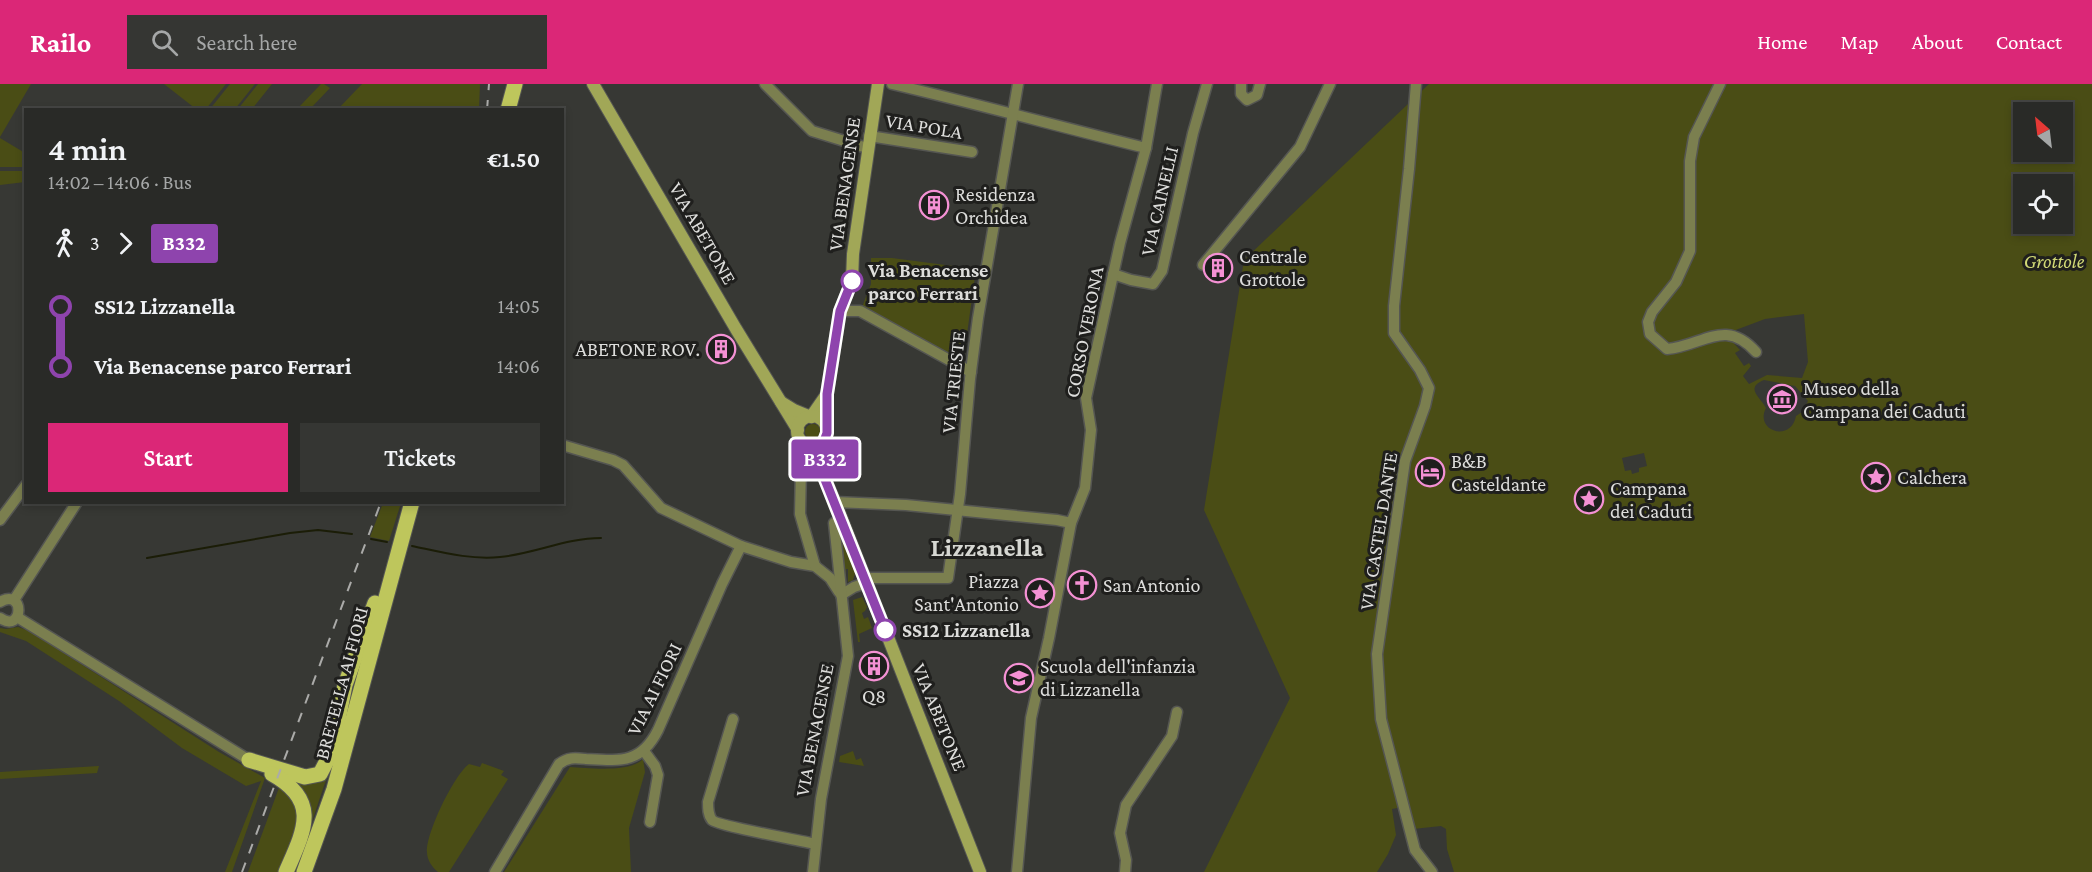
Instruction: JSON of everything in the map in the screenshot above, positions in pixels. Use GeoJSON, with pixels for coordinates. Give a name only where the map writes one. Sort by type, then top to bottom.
{"type":"FeatureCollection","features":[{"type":"Feature","properties":{"kind":"main road"},"geometry":{"type":"LineString","coordinates":[[509,108],[515,84]]}},
{"type":"Feature","properties":{"kind":"main road","name":"VIA ABETONE"},"geometry":{"type":"LineString","coordinates":[[593,84],[798,430]]}},
{"type":"Feature","properties":{"kind":"main road","name":"VIA BENACENSE"},"geometry":{"type":"LineString","coordinates":[[826,425],[827,394],[840,311],[852,281],[853,254],[878,84]]}},
{"type":"Feature","properties":{"kind":"main road","name":"VIA BENACENSE"},"geometry":{"type":"LineString","coordinates":[[811,417],[827,394]]}},
{"type":"Feature","properties":{"kind":"main road"},"geometry":{"type":"LineString","coordinates":[[780,402],[794,410],[821,419],[826,425],[824,477]]}},
{"type":"Feature","properties":{"kind":"main road"},"geometry":{"type":"LineString","coordinates":[[811,417],[802,421],[798,430],[799,438],[805,444],[813,446],[824,441]]}},
{"type":"Feature","properties":{"kind":"main road","name":"VIA ABETONE"},"geometry":{"type":"LineString","coordinates":[[805,444],[835,502],[980,872]]}},
{"type":"Feature","properties":{"kind":"main road","name":"BRETELLA AI FIORI"},"geometry":{"type":"LineString","coordinates":[[304,872],[334,789],[411,504]]}},
{"type":"Feature","properties":{"kind":"main road"},"geometry":{"type":"LineString","coordinates":[[249,760],[305,777],[315,776],[324,770],[334,740],[345,685],[401,539]]}},
{"type":"Feature","properties":{"kind":"main road"},"geometry":{"type":"LineString","coordinates":[[249,760],[283,780],[298,796],[303,807],[305,822],[303,831],[286,872]]}},
{"type":"Feature","properties":{"kind":"street","name":"VIA POLA"},"geometry":{"type":"LineString","coordinates":[[765,84],[812,131],[868,142],[972,153]]}},
{"type":"Feature","properties":{"kind":"street"},"geometry":{"type":"LineString","coordinates":[[892,84],[1146,148]]}},
{"type":"Feature","properties":{"kind":"street","name":"VIA TRIESTE"},"geometry":{"type":"LineString","coordinates":[[865,580],[948,578],[971,372],[988,254],[1018,84]]}},
{"type":"Feature","properties":{"kind":"street","name":"CORSO VERONA"},"geometry":{"type":"LineString","coordinates":[[1017,872],[1031,718],[1071,523],[1085,488],[1091,430],[1086,398],[1113,274],[1146,148],[1157,84]]}},
{"type":"Feature","properties":{"kind":"street","name":"VIA CAINELLI"},"geometry":{"type":"LineString","coordinates":[[1113,274],[1153,284],[1162,271],[1193,133],[1207,84]]}},
{"type":"Feature","properties":{"kind":"street"},"geometry":{"type":"LineString","coordinates":[[1241,84],[1241,94],[1247,100],[1257,95],[1260,84]]}},
{"type":"Feature","properties":{"kind":"street"},"geometry":{"type":"LineString","coordinates":[[1203,265],[1300,147],[1330,84]]}},
{"type":"Feature","properties":{"kind":"street","name":"VIA CASTEL DANTE"},"geometry":{"type":"LineString","coordinates":[[1416,84],[1394,306],[1394,333],[1420,370],[1429,388],[1425,406],[1405,461],[1377,654],[1381,719],[1415,850],[1432,872]]}},
{"type":"Feature","properties":{"kind":"street"},"geometry":{"type":"LineString","coordinates":[[1720,84],[1692,145],[1690,251],[1676,282],[1652,312],[1648,322],[1650,334],[1667,349],[1724,334],[1745,340],[1756,352]]}},
{"type":"Feature","properties":{"kind":"street"},"geometry":{"type":"LineString","coordinates":[[840,311],[860,311],[971,372]]}},
{"type":"Feature","properties":{"kind":"street"},"geometry":{"type":"LineString","coordinates":[[564,446],[623,465],[661,508],[741,546],[791,562],[815,566],[830,578],[841,595],[865,580]]}},
{"type":"Feature","properties":{"kind":"street"},"geometry":{"type":"LineString","coordinates":[[801,468],[800,514],[815,566]]}},
{"type":"Feature","properties":{"kind":"street"},"geometry":{"type":"LineString","coordinates":[[0,520],[24,487]]}},
{"type":"Feature","properties":{"kind":"street"},"geometry":{"type":"LineString","coordinates":[[835,502],[881,503],[1071,523]]}},
{"type":"Feature","properties":{"kind":"street"},"geometry":{"type":"LineString","coordinates":[[14,600],[76,504]]}},
{"type":"Feature","properties":{"kind":"street","name":"VIA BENACENSE"},"geometry":{"type":"LineString","coordinates":[[813,872],[825,772],[848,656],[834,523]]}},
{"type":"Feature","properties":{"kind":"street","name":"VIA AI FIORI"},"geometry":{"type":"LineString","coordinates":[[495,872],[559,764],[570,758],[629,758],[640,755],[644,751],[658,730],[741,546]]}},
{"type":"Feature","properties":{"kind":"street"},"geometry":{"type":"LineString","coordinates":[[0,602],[6,599],[14,600]]}},
{"type":"Feature","properties":{"kind":"street"},"geometry":{"type":"LineString","coordinates":[[14,600],[19,608],[17,617]]}},
{"type":"Feature","properties":{"kind":"street"},"geometry":{"type":"LineString","coordinates":[[17,617],[249,760]]}},
{"type":"Feature","properties":{"kind":"street"},"geometry":{"type":"LineString","coordinates":[[0,618],[8,621],[17,617]]}},
{"type":"Feature","properties":{"kind":"street"},"geometry":{"type":"LineString","coordinates":[[1125,872],[1126,860],[1120,833],[1126,805],[1172,736],[1177,712]]}},
{"type":"Feature","properties":{"kind":"street"},"geometry":{"type":"LineString","coordinates":[[733,719],[708,802],[713,821],[815,844]]}},
{"type":"Feature","properties":{"kind":"street"},"geometry":{"type":"LineString","coordinates":[[644,751],[655,766],[658,775],[650,822]]}},
{"type":"Feature","properties":{"kind":"green space"},"geometry":{"type":"Polygon","coordinates":[[[0,84],[31,84],[0,137],[0,84]]]}},
{"type":"Feature","properties":{"kind":"green space"},"geometry":{"type":"Polygon","coordinates":[[[164,84],[226,84],[207,108],[195,108],[164,84]]]}},
{"type":"Feature","properties":{"kind":"green space"},"geometry":{"type":"Polygon","coordinates":[[[230,84],[255,84],[236,108],[211,108],[230,84]]]}},
{"type":"Feature","properties":{"kind":"green space"},"geometry":{"type":"Polygon","coordinates":[[[258,84],[272,84],[253,108],[239,108],[258,84]]]}},
{"type":"Feature","properties":{"kind":"green space"},"geometry":{"type":"Polygon","coordinates":[[[321,84],[330,88],[311,108],[299,107],[321,84]]]}},
{"type":"Feature","properties":{"kind":"green space"},"geometry":{"type":"Polygon","coordinates":[[[362,84],[480,84],[479,108],[339,108],[362,84]]]}},
{"type":"Feature","properties":{"kind":"green space","name":"Grottole"},"geometry":{"type":"Polygon","coordinates":[[[1429,84],[2092,84],[2092,872],[1454,872],[1447,849],[1446,829],[1441,826],[1413,829],[1417,849],[1435,872],[1431,872],[1413,850],[1402,807],[1392,809],[1396,835],[1377,872],[1204,872],[1290,698],[1204,510],[1244,260],[1429,84]],[[1804,314],[1765,319],[1725,334],[1740,350],[1735,353],[1744,366],[1749,363],[1751,366],[1743,376],[1749,384],[1767,375],[1802,378],[1808,362],[1804,314]],[[1764,380],[1758,383],[1755,390],[1766,408],[1765,423],[1775,431],[1788,429],[1808,401],[1795,386],[1764,380]],[[1644,453],[1622,458],[1625,471],[1631,470],[1632,474],[1639,472],[1639,468],[1647,466],[1644,453]]]}},
{"type":"Feature","properties":{"kind":"green space"},"geometry":{"type":"Polygon","coordinates":[[[0,138],[24,152],[24,167],[0,167],[0,138]]]}},
{"type":"Feature","properties":{"kind":"green space"},"geometry":{"type":"Polygon","coordinates":[[[0,171],[24,171],[24,182],[0,185],[0,171]]]}},
{"type":"Feature","properties":{"kind":"green space"},"geometry":{"type":"Polygon","coordinates":[[[871,258],[892,258],[976,269],[963,363],[862,307],[871,284],[871,258]]]}},
{"type":"Feature","properties":{"kind":"green space"},"geometry":{"type":"Polygon","coordinates":[[[813,424],[819,426],[821,432],[819,438],[813,440],[807,438],[805,432],[807,426],[813,424]]]}},
{"type":"Feature","properties":{"kind":"green space"},"geometry":{"type":"Polygon","coordinates":[[[383,504],[401,504],[389,541],[370,537],[383,504]]]}},
{"type":"Feature","properties":{"kind":"green space"},"geometry":{"type":"Polygon","coordinates":[[[841,532],[856,570],[853,580],[848,582],[848,569],[846,569],[845,580],[838,541],[841,532]]]}},
{"type":"Feature","properties":{"kind":"green space"},"geometry":{"type":"Polygon","coordinates":[[[862,597],[867,607],[862,613],[864,619],[868,617],[872,628],[859,634],[860,642],[858,642],[853,600],[862,597]]]}},
{"type":"Feature","properties":{"kind":"green space"},"geometry":{"type":"Polygon","coordinates":[[[18,627],[29,631],[219,752],[265,778],[232,872],[225,872],[261,781],[246,786],[182,748],[119,701],[26,641],[0,632],[0,628],[18,627]]]}},
{"type":"Feature","properties":{"kind":"green space"},"geometry":{"type":"Polygon","coordinates":[[[853,751],[856,760],[861,758],[864,766],[839,762],[840,756],[853,751]]]}},
{"type":"Feature","properties":{"kind":"green space"},"geometry":{"type":"Polygon","coordinates":[[[643,759],[645,772],[629,828],[631,872],[504,872],[570,767],[619,768],[643,759]]]}},
{"type":"Feature","properties":{"kind":"green space"},"geometry":{"type":"Polygon","coordinates":[[[482,763],[504,771],[501,775],[508,779],[449,872],[438,872],[430,863],[427,852],[436,819],[463,770],[469,764],[480,767],[482,763]]]}},
{"type":"Feature","properties":{"kind":"green space"},"geometry":{"type":"Polygon","coordinates":[[[99,766],[97,773],[0,779],[0,772],[99,766]]]}},
{"type":"Feature","properties":{"kind":"green space"},"geometry":{"type":"Polygon","coordinates":[[[330,768],[295,872],[290,872],[302,846],[291,778],[330,768]]]}},
{"type":"Feature","properties":{"kind":"green space"},"geometry":{"type":"Polygon","coordinates":[[[280,785],[288,791],[300,817],[280,872],[248,872],[280,785]]]}},
{"type":"Feature","properties":{"kind":"waterway"},"geometry":{"type":"LineString","coordinates":[[147,558],[290,533],[318,530],[352,534]]}},
{"type":"Feature","properties":{"kind":"waterway"},"geometry":{"type":"LineString","coordinates":[[412,546],[456,555],[489,558],[601,538]]}},
{"type":"Feature","properties":{"kind":"waterway"},"geometry":{"type":"LineString","coordinates":[[371,539],[387,542]]}},
{"type":"Feature","properties":{"kind":"railway"},"geometry":{"type":"LineString","coordinates":[[487,108],[489,84]]}},
{"type":"Feature","properties":{"kind":"railway"},"geometry":{"type":"LineString","coordinates":[[242,872],[380,504]]}},
{"type":"Feature","properties":{"kind":"bus line","name":"B332"},"geometry":{"type":"LineString","coordinates":[[852,281],[840,311],[827,394],[824,477],[885,630]]}},
{"type":"Feature","properties":{"kind":"place","name":"Residenza Orchidea"},"geometry":{"type":"Point","coordinates":[934,205]}},
{"type":"Feature","properties":{"kind":"place","name":"Centrale Grottole"},"geometry":{"type":"Point","coordinates":[1218,268]}},
{"type":"Feature","properties":{"kind":"place","name":"Via Benacense parco Ferrari"},"geometry":{"type":"Point","coordinates":[852,281]}},
{"type":"Feature","properties":{"kind":"place","name":"ABETONE ROV."},"geometry":{"type":"Point","coordinates":[721,349]}},
{"type":"Feature","properties":{"kind":"place","name":"Museo della Campana dei Caduti"},"geometry":{"type":"Point","coordinates":[1782,399]}},
{"type":"Feature","properties":{"kind":"place","name":"B&B Casteldante"},"geometry":{"type":"Point","coordinates":[1430,472]}},
{"type":"Feature","properties":{"kind":"place","name":"Calchera"},"geometry":{"type":"Point","coordinates":[1876,477]}},
{"type":"Feature","properties":{"kind":"place","name":"Campana dei Caduti"},"geometry":{"type":"Point","coordinates":[1589,499]}},
{"type":"Feature","properties":{"kind":"place","name":"San Antonio"},"geometry":{"type":"Point","coordinates":[1082,585]}},
{"type":"Feature","properties":{"kind":"place","name":"Piazza Sant'Antonio"},"geometry":{"type":"Point","coordinates":[1040,593]}},
{"type":"Feature","properties":{"kind":"place","name":"SS12 Lizzanella"},"geometry":{"type":"Point","coordinates":[885,630]}},
{"type":"Feature","properties":{"kind":"place","name":"Q8"},"geometry":{"type":"Point","coordinates":[874,666]}},
{"type":"Feature","properties":{"kind":"place","name":"Scuola dell'infanzia di Lizzanella"},"geometry":{"type":"Point","coordinates":[1019,678]}},
{"type":"Feature","properties":{"kind":"district","name":"Lizzanella"},"geometry":{"type":"Point","coordinates":[987,547]}}]}
